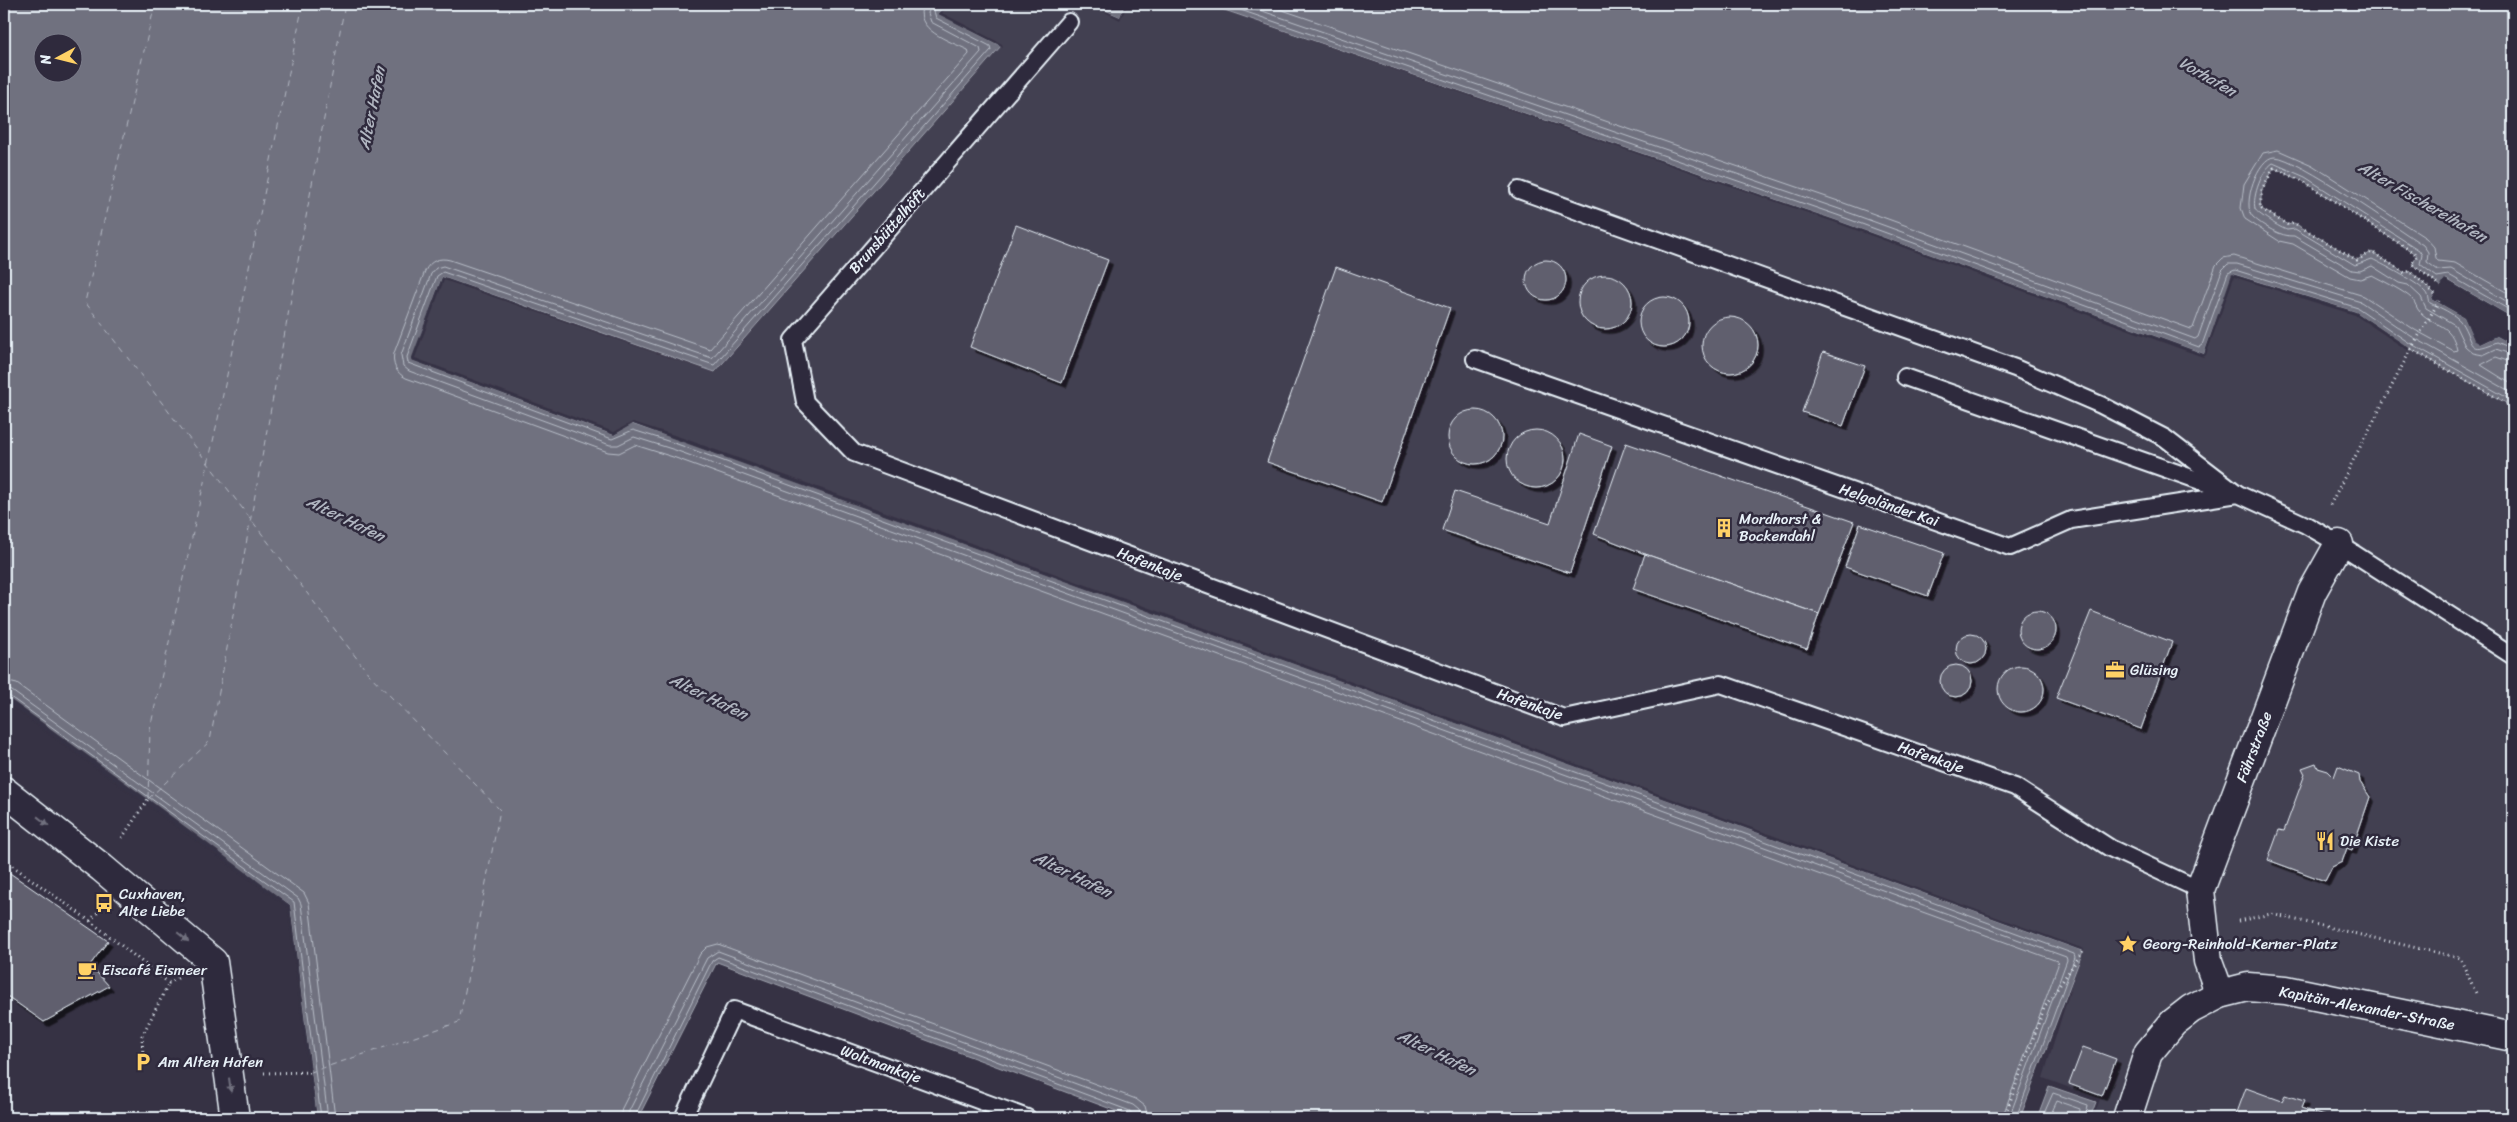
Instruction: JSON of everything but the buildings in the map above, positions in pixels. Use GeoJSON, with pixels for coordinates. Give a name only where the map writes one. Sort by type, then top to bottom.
{"type":"FeatureCollection","features":[{"type":"Feature","properties":{"kind":"street","name":"Fährstraße"},"geometry":{"type":"LineString","coordinates":[[2220,994],[2208,961],[2200,890],[2312,592],[2339,544]]}},
{"type":"Feature","properties":{"kind":"street"},"geometry":{"type":"LineString","coordinates":[[4,791],[102,868],[213,962],[235,1118]]}},
{"type":"Feature","properties":{"kind":"street","name":"Kapitän-Alexander-Straße"},"geometry":{"type":"LineString","coordinates":[[2126,1118],[2148,1053],[2173,1024],[2191,1009],[2220,994],[2248,987],[2286,990],[2513,1037]]}},
{"type":"Feature","properties":{"kind":"lane","name":"Brunsbüttelhöft"},"geometry":{"type":"LineString","coordinates":[[854,452],[804,402],[793,340],[1068,22]]}},
{"type":"Feature","properties":{"kind":"lane"},"geometry":{"type":"LineString","coordinates":[[1519,190],[2014,368],[2101,405],[2164,438],[2238,494]]}},
{"type":"Feature","properties":{"kind":"lane","name":"Helgoländer Kai"},"geometry":{"type":"LineString","coordinates":[[1475,359],[2010,547],[2071,520],[2238,494]]}},
{"type":"Feature","properties":{"kind":"lane"},"geometry":{"type":"LineString","coordinates":[[1905,377],[2238,494],[2306,525],[2339,544],[2513,656]]}},
{"type":"Feature","properties":{"kind":"lane","name":"Hafenkaje"},"geometry":{"type":"LineString","coordinates":[[854,452],[1564,718],[1721,684],[2016,787],[2110,848],[2200,890]]}},
{"type":"Feature","properties":{"kind":"lane","name":"Woltmankaje"},"geometry":{"type":"LineString","coordinates":[[683,1118],[734,1010],[1027,1118]]}},
{"type":"Feature","properties":{"kind":"path"},"geometry":{"type":"LineString","coordinates":[[2435,294],[2410,272],[2405,273],[2372,252],[2357,260],[2294,223],[2288,225],[2260,208],[2262,189],[2274,168],[2303,181],[2417,255],[2412,264],[2441,286]]}},
{"type":"Feature","properties":{"kind":"path"},"geometry":{"type":"LineString","coordinates":[[2328,509],[2411,349],[2439,301]]}},
{"type":"Feature","properties":{"kind":"path"},"geometry":{"type":"LineString","coordinates":[[2411,349],[2513,407]]}},
{"type":"Feature","properties":{"kind":"path"},"geometry":{"type":"LineString","coordinates":[[102,868],[148,799]]}},
{"type":"Feature","properties":{"kind":"path"},"geometry":{"type":"LineString","coordinates":[[4,860],[90,921],[169,983]]}},
{"type":"Feature","properties":{"kind":"path"},"geometry":{"type":"LineString","coordinates":[[2204,928],[2271,914],[2460,958],[2478,996]]}},
{"type":"Feature","properties":{"kind":"path"},"geometry":{"type":"LineString","coordinates":[[2004,1118],[2044,1008],[2083,951]]}},
{"type":"Feature","properties":{"kind":"path"},"geometry":{"type":"LineString","coordinates":[[143,1056],[142,1036],[169,983],[213,962]]}},
{"type":"Feature","properties":{"kind":"path"},"geometry":{"type":"LineString","coordinates":[[229,1074],[311,1072]]}},
{"type":"Feature","properties":{"kind":"shaded area"},"geometry":{"type":"Polygon","coordinates":[[[947,4],[1092,4],[1120,17],[1125,4],[1207,4],[1666,161],[2232,274],[2356,312],[2406,346],[2513,407],[2513,1118],[2093,1118],[2100,1099],[2043,1078],[2082,951],[614,435],[411,360],[442,277],[716,372],[1000,46],[938,14],[947,4]]]}},
{"type":"Feature","properties":{"kind":"water","name":"Alter Hafen"},"geometry":{"type":"Polygon","coordinates":[[[4,4],[947,4],[939,14],[1001,46],[715,372],[442,277],[412,360],[614,435],[632,424],[679,440],[2083,951],[2020,1118],[1135,1118],[717,962],[638,1118],[317,1118],[290,905],[4,698],[4,4]]]}},
{"type":"Feature","properties":{"kind":"water"},"geometry":{"type":"Polygon","coordinates":[[[1092,4],[1125,4],[1120,17],[1092,4]]]}},
{"type":"Feature","properties":{"kind":"water"},"geometry":{"type":"Polygon","coordinates":[[[1207,4],[2513,4],[2513,318],[2446,279],[2441,286],[2412,264],[2417,255],[2303,181],[2274,168],[2262,189],[2260,208],[2288,225],[2294,223],[2357,260],[2372,252],[2405,273],[2410,271],[2435,294],[2432,299],[2464,317],[2474,339],[2480,344],[2497,336],[2513,345],[2513,407],[2406,346],[2356,312],[2233,274],[2204,354],[1835,220],[1207,4]]]}},
{"type":"Feature","properties":{"kind":"water"},"geometry":{"type":"Polygon","coordinates":[[[2049,1086],[2096,1102],[2090,1118],[2037,1118],[2049,1086]]]}},
{"type":"Feature","properties":{"kind":"pier"},"geometry":{"type":"Polygon","coordinates":[[[947,4],[950,4],[942,13],[1002,44],[1003,47],[938,14],[947,4]]]}},
{"type":"Feature","properties":{"kind":"pier"},"geometry":{"type":"Polygon","coordinates":[[[1090,4],[1120,17],[1125,4],[1128,4],[1120,20],[1090,4]]]}},
{"type":"Feature","properties":{"kind":"pier"},"geometry":{"type":"Polygon","coordinates":[[[1205,4],[1835,220],[2204,354],[2232,274],[2356,312],[2411,349],[2410,351],[2404,348],[2355,315],[2234,277],[2206,355],[2203,357],[1834,222],[1205,4]]]}},
{"type":"Feature","properties":{"kind":"pier"},"geometry":{"type":"Polygon","coordinates":[[[442,277],[717,374],[444,280],[415,358],[614,432],[633,422],[680,437],[2084,949],[2083,951],[633,424],[614,435],[411,360],[442,277]]]}},
{"type":"Feature","properties":{"kind":"pier"},"geometry":{"type":"Polygon","coordinates":[[[2445,279],[2513,318],[2513,321],[2446,282],[2439,288],[2445,279]]]}},
{"type":"Feature","properties":{"kind":"pier"},"geometry":{"type":"Polygon","coordinates":[[[2436,292],[2436,297],[2466,315],[2476,338],[2480,341],[2497,333],[2513,342],[2513,345],[2497,336],[2480,344],[2474,340],[2464,317],[2432,299],[2436,292]]]}},
{"type":"Feature","properties":{"kind":"pier"},"geometry":{"type":"Polygon","coordinates":[[[4,695],[290,905],[317,1118],[314,1118],[288,907],[4,701],[4,695]]]}},
{"type":"Feature","properties":{"kind":"ferry route"},"geometry":{"type":"LineString","coordinates":[[155,4],[85,302],[368,673],[500,810],[459,1022],[311,1072]]}},
{"type":"Feature","properties":{"kind":"ferry route"},"geometry":{"type":"LineString","coordinates":[[148,798],[150,729],[219,414],[303,4]]}},
{"type":"Feature","properties":{"kind":"ferry route"},"geometry":{"type":"LineString","coordinates":[[148,799],[210,741],[345,4]]}},
{"type":"Feature","properties":{"kind":"place","name":"Mordhorst & Bockendahl"},"geometry":{"type":"Point","coordinates":[1724,528]}},
{"type":"Feature","properties":{"kind":"place","name":"Glüsing"},"geometry":{"type":"Point","coordinates":[2115,670]}},
{"type":"Feature","properties":{"kind":"place","name":"Die Kiste"},"geometry":{"type":"Point","coordinates":[2325,841]}},
{"type":"Feature","properties":{"kind":"place","name":"Cuxhaven, Alte Liebe"},"geometry":{"type":"Point","coordinates":[104,903]}},
{"type":"Feature","properties":{"kind":"place","name":"Georg-Reinhold-Kerner-Platz"},"geometry":{"type":"Point","coordinates":[2128,944]}},
{"type":"Feature","properties":{"kind":"place","name":"Eiscafé Eismeer"},"geometry":{"type":"Point","coordinates":[87,970]}},
{"type":"Feature","properties":{"kind":"place","name":"Am Alten Hafen"},"geometry":{"type":"Point","coordinates":[143,1062]}},
{"type":"Feature","properties":{"kind":"water label","name":"Vorhafen"},"geometry":{"type":"Point","coordinates":[2208,76]}},
{"type":"Feature","properties":{"kind":"water label","name":"Alter Fischereihafen"},"geometry":{"type":"Point","coordinates":[2423,201]}}]}
